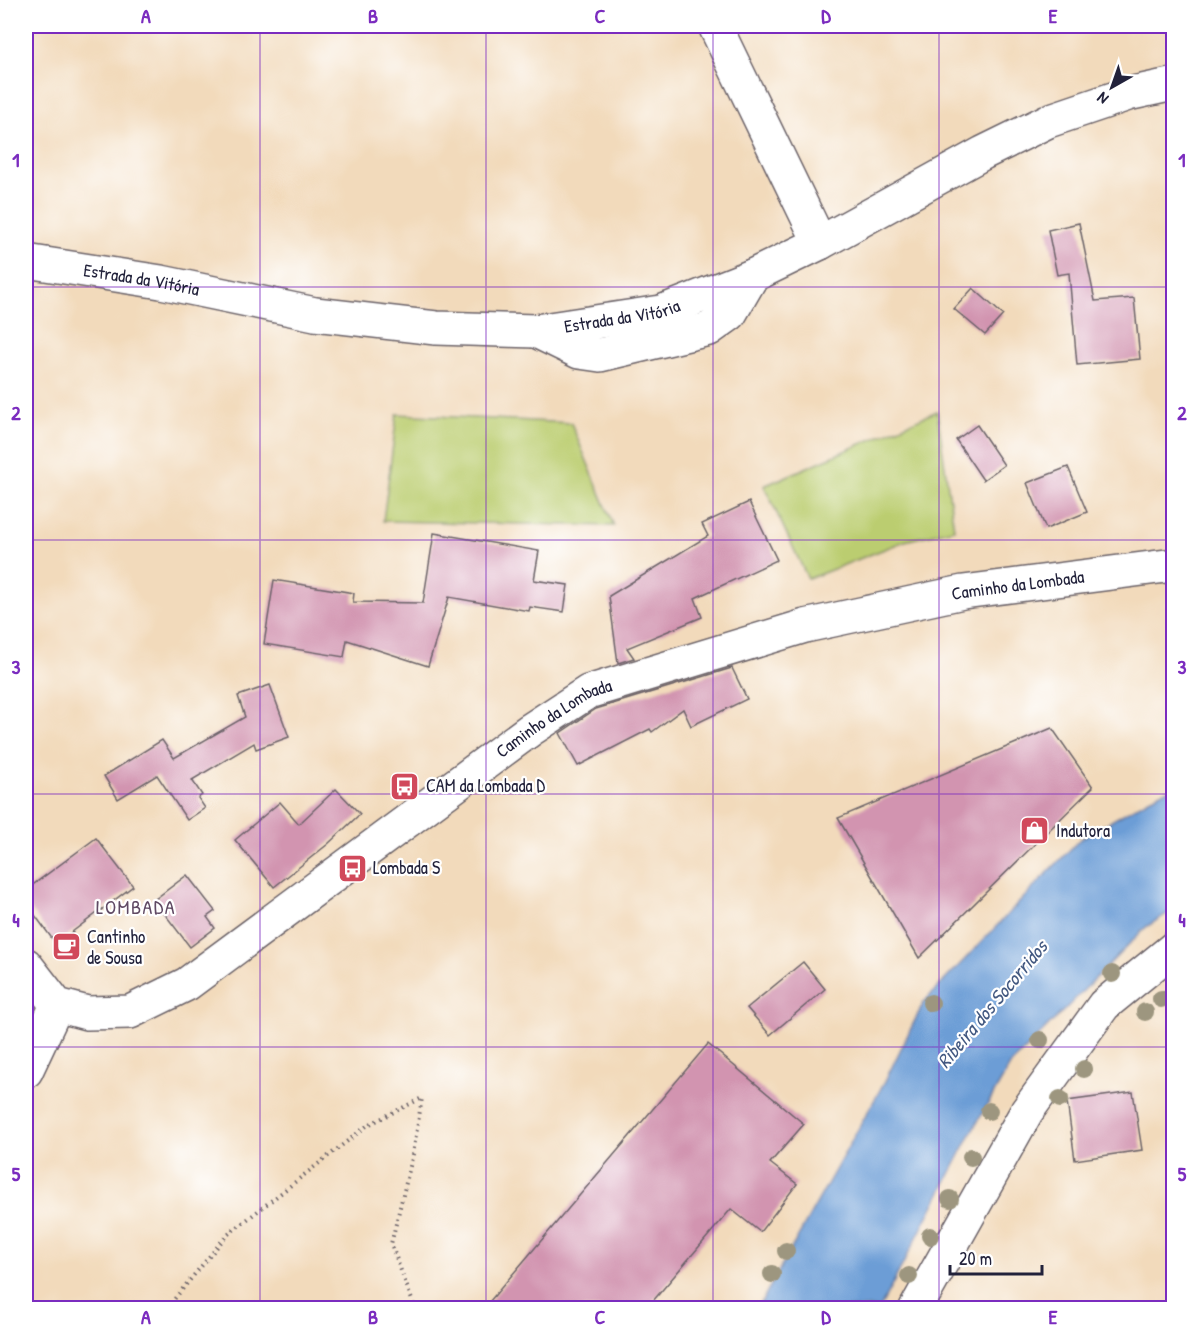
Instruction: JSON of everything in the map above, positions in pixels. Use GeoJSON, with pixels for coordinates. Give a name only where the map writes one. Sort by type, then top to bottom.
{"type":"FeatureCollection","features":[{"type":"Feature","properties":{"kind":"street"},"geometry":{"type":"LineString","coordinates":[[715,26],[820,243]]}},
{"type":"Feature","properties":{"kind":"street","name":"Estrada da Vitória"},"geometry":{"type":"LineString","coordinates":[[26,261],[161,282],[315,314],[436,328],[536,331],[661,312],[752,276],[820,243],[982,153],[1048,121],[1128,94],[1173,84]]}},
{"type":"Feature","properties":{"kind":"street","name":"Caminho da Lombada"},"geometry":{"type":"LineString","coordinates":[[57,1005],[87,1013],[130,1012],[187,984],[530,730],[588,692],[806,626],[940,597],[1173,565]]}},
{"type":"Feature","properties":{"kind":"street"},"geometry":{"type":"LineString","coordinates":[[916,1308],[1027,1111],[1104,1005],[1173,948]]}},
{"type":"Feature","properties":{"kind":"street"},"geometry":{"type":"LineString","coordinates":[[26,965],[57,1005],[26,1071]]}},
{"type":"Feature","properties":{"kind":"path"},"geometry":{"type":"LineString","coordinates":[[167,1308],[226,1236],[368,1125],[422,1098],[413,1154],[390,1244],[415,1308]]}},
{"type":"Feature","properties":{"kind":"green space"},"geometry":{"type":"Polygon","coordinates":[[[937,411],[954,529],[905,541],[808,579],[764,486],[937,411]]]}},
{"type":"Feature","properties":{"kind":"green space"},"geometry":{"type":"Polygon","coordinates":[[[397,414],[571,423],[614,526],[383,521],[397,414]]]}},
{"type":"Feature","properties":{"kind":"water","name":"Ribeira dos Socorridos"},"geometry":{"type":"Polygon","coordinates":[[[1173,788],[1173,910],[1146,927],[1011,1064],[974,1128],[880,1308],[758,1308],[885,1081],[924,1002],[1080,839],[1161,792],[1173,788]]]}},
{"type":"Feature","properties":{"kind":"building"},"geometry":{"type":"Polygon","coordinates":[[[1079,223],[1095,301],[1134,298],[1140,359],[1077,365],[1069,273],[1057,275],[1048,230],[1079,223]]]}},
{"type":"Feature","properties":{"kind":"building"},"geometry":{"type":"Polygon","coordinates":[[[973,288],[1003,315],[985,335],[954,309],[973,288]]]}},
{"type":"Feature","properties":{"kind":"building"},"geometry":{"type":"Polygon","coordinates":[[[977,425],[1004,465],[983,480],[956,440],[977,425]]]}},
{"type":"Feature","properties":{"kind":"building"},"geometry":{"type":"Polygon","coordinates":[[[1068,467],[1087,512],[1046,529],[1027,483],[1068,467]]]}},
{"type":"Feature","properties":{"kind":"building"},"geometry":{"type":"Polygon","coordinates":[[[749,502],[777,560],[695,598],[702,617],[627,648],[634,658],[618,663],[609,596],[708,536],[702,524],[749,502]]]}},
{"type":"Feature","properties":{"kind":"building"},"geometry":{"type":"Polygon","coordinates":[[[434,533],[539,551],[534,580],[568,585],[564,612],[530,607],[529,611],[449,597],[428,666],[347,640],[344,657],[264,644],[274,580],[354,593],[353,602],[423,603],[434,533]]]}},
{"type":"Feature","properties":{"kind":"building"},"geometry":{"type":"Polygon","coordinates":[[[732,668],[747,699],[691,726],[683,709],[652,732],[650,729],[578,766],[560,733],[596,709],[732,668]]]}},
{"type":"Feature","properties":{"kind":"building"},"geometry":{"type":"Polygon","coordinates":[[[270,685],[289,737],[256,749],[254,743],[192,780],[202,795],[198,798],[205,808],[187,820],[157,775],[118,799],[104,776],[162,740],[174,758],[245,717],[238,696],[270,685]]]}},
{"type":"Feature","properties":{"kind":"building"},"geometry":{"type":"Polygon","coordinates":[[[1052,728],[1093,787],[919,958],[838,818],[1052,728]]]}},
{"type":"Feature","properties":{"kind":"building"},"geometry":{"type":"Polygon","coordinates":[[[336,789],[360,814],[328,844],[274,887],[235,840],[280,802],[299,824],[336,789]]]}},
{"type":"Feature","properties":{"kind":"building"},"geometry":{"type":"Polygon","coordinates":[[[96,838],[133,886],[56,944],[26,903],[26,890],[96,838]]]}},
{"type":"Feature","properties":{"kind":"building"},"geometry":{"type":"Polygon","coordinates":[[[187,875],[215,911],[207,917],[215,928],[190,947],[154,900],[187,875]]]}},
{"type":"Feature","properties":{"kind":"building"},"geometry":{"type":"Polygon","coordinates":[[[803,962],[825,989],[770,1035],[747,1008],[803,962]]]}},
{"type":"Feature","properties":{"kind":"building"},"geometry":{"type":"Polygon","coordinates":[[[708,1044],[804,1124],[770,1163],[797,1184],[760,1232],[731,1209],[647,1308],[484,1308],[708,1044]]]}},
{"type":"Feature","properties":{"kind":"building"},"geometry":{"type":"Polygon","coordinates":[[[1133,1092],[1142,1150],[1075,1160],[1067,1101],[1133,1092]]]}},
{"type":"Feature","properties":{"kind":"place","name":"CAM da Lombada D"},"geometry":{"type":"Point","coordinates":[405,786]}},
{"type":"Feature","properties":{"kind":"place","name":"Indutora"},"geometry":{"type":"Point","coordinates":[1035,831]}},
{"type":"Feature","properties":{"kind":"place","name":"Lombada S"},"geometry":{"type":"Point","coordinates":[352,868]}},
{"type":"Feature","properties":{"kind":"place","name":"Cantinho de Sousa"},"geometry":{"type":"Point","coordinates":[66,947]}},
{"type":"Feature","properties":{"kind":"district","name":"LOMBADA"},"geometry":{"type":"Point","coordinates":[136,907]}}]}
